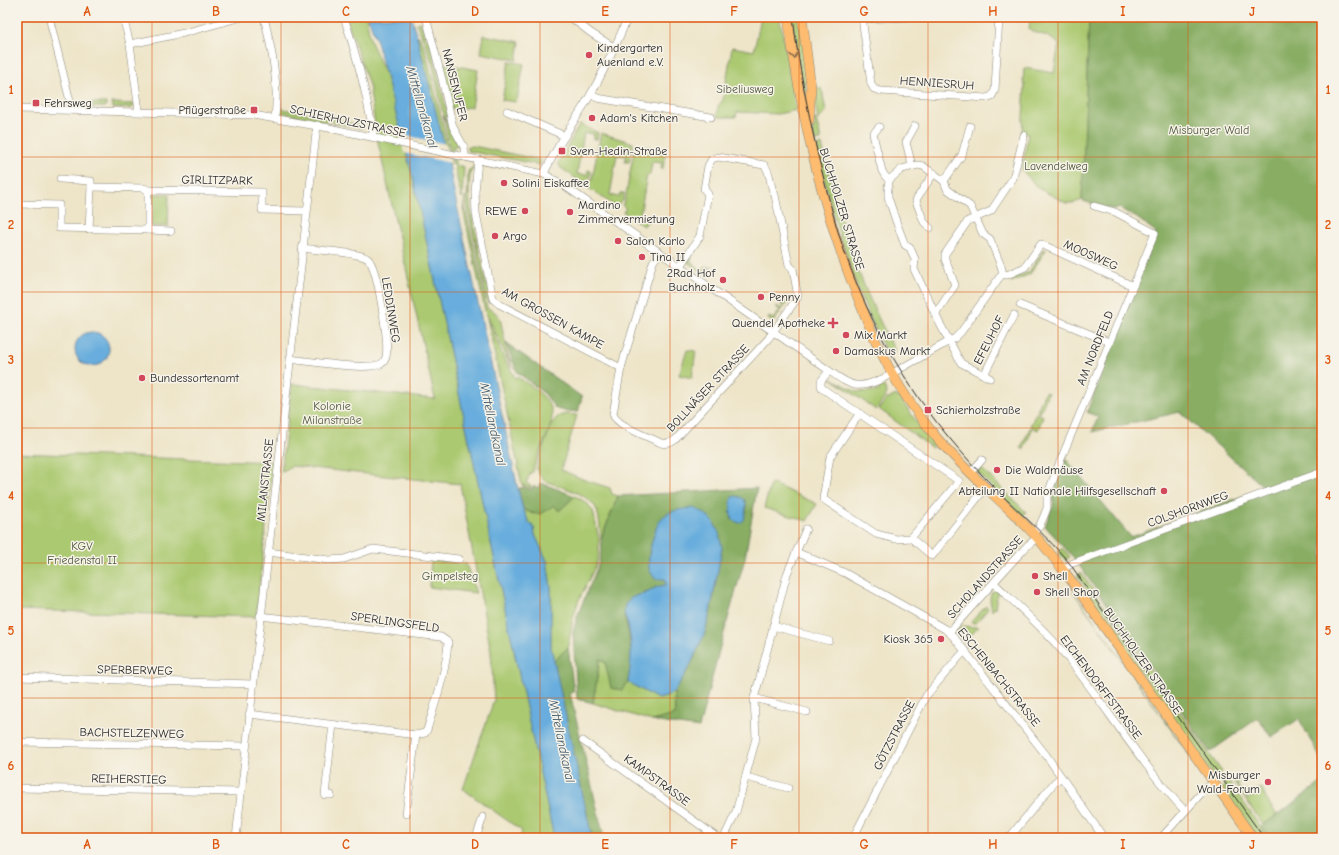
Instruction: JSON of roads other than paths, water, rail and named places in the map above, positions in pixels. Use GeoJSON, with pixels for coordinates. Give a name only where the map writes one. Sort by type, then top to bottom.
{"type":"FeatureCollection","features":[{"type":"Feature","properties":{"kind":"main road","name":"BUCHHOLZER STRASSE"},"geometry":{"type":"LineString","coordinates":[[788,17],[808,132],[825,203],[840,251],[871,330],[892,373],[937,438],[1035,535],[1063,569],[1253,838]]}},
{"type":"Feature","properties":{"kind":"main road","name":"BUCHHOLZER STRASSE"},"geometry":{"type":"LineString","coordinates":[[802,17],[811,87],[808,132]]}},
{"type":"Feature","properties":{"kind":"street"},"geometry":{"type":"LineString","coordinates":[[49,17],[71,110]]}},
{"type":"Feature","properties":{"kind":"street"},"geometry":{"type":"LineString","coordinates":[[123,17],[130,44],[139,111]]}},
{"type":"Feature","properties":{"kind":"street"},"geometry":{"type":"LineString","coordinates":[[130,44],[184,33],[242,17]]}},
{"type":"Feature","properties":{"kind":"street"},"geometry":{"type":"LineString","coordinates":[[264,17],[269,37],[276,91],[275,118]]}},
{"type":"Feature","properties":{"kind":"street"},"geometry":{"type":"LineString","coordinates":[[344,17],[358,63],[373,129],[372,137]]}},
{"type":"Feature","properties":{"kind":"street","name":"NANSENUFER"},"geometry":{"type":"LineString","coordinates":[[426,17],[453,127],[464,147],[465,157]]}},
{"type":"Feature","properties":{"kind":"street"},"geometry":{"type":"LineString","coordinates":[[570,17],[591,33],[615,48]]}},
{"type":"Feature","properties":{"kind":"street"},"geometry":{"type":"LineString","coordinates":[[544,174],[591,94],[615,48],[628,17]]}},
{"type":"Feature","properties":{"kind":"street"},"geometry":{"type":"LineString","coordinates":[[862,18],[912,17]]}},
{"type":"Feature","properties":{"kind":"street","name":"HENNIESRUH"},"geometry":{"type":"LineString","coordinates":[[862,18],[871,84],[874,89],[881,91],[986,98],[992,96],[995,90],[1000,17]]}},
{"type":"Feature","properties":{"kind":"street"},"geometry":{"type":"LineString","coordinates":[[591,94],[597,98],[711,117]]}},
{"type":"Feature","properties":{"kind":"street","name":"SCHIERHOLZSTRASSE"},"geometry":{"type":"LineString","coordinates":[[17,109],[240,114],[275,118],[316,125],[544,174],[562,184],[847,383],[860,386],[871,384],[949,342],[961,332],[998,278],[1003,274]]}},
{"type":"Feature","properties":{"kind":"street"},"geometry":{"type":"LineString","coordinates":[[507,111],[565,136]]}},
{"type":"Feature","properties":{"kind":"street","name":"MILANSTRASSE"},"geometry":{"type":"LineString","coordinates":[[236,838],[316,125]]}},
{"type":"Feature","properties":{"kind":"street"},"geometry":{"type":"LineString","coordinates":[[912,166],[906,142],[915,126]]}},
{"type":"Feature","properties":{"kind":"street"},"geometry":{"type":"LineString","coordinates":[[944,181],[962,155],[970,126]]}},
{"type":"Feature","properties":{"kind":"street"},"geometry":{"type":"LineString","coordinates":[[879,127],[873,134],[882,171],[885,176],[889,180],[899,171],[912,166],[920,165],[944,181],[947,188],[970,206],[982,234],[990,239],[1002,266],[1003,274]]}},
{"type":"Feature","properties":{"kind":"street"},"geometry":{"type":"LineString","coordinates":[[935,315],[955,285],[945,259],[945,254],[966,224],[991,211],[1013,178],[1024,135]]}},
{"type":"Feature","properties":{"kind":"street"},"geometry":{"type":"LineString","coordinates":[[680,266],[700,236],[708,194],[704,189],[708,166],[712,159],[718,157],[764,165],[768,170],[772,190],[775,195],[789,265],[793,269],[798,297],[773,332]]}},
{"type":"Feature","properties":{"kind":"street","name":"AM GROSSEN KAMPE"},"geometry":{"type":"LineString","coordinates":[[478,160],[474,192],[476,213],[493,299],[499,304],[621,368]]}},
{"type":"Feature","properties":{"kind":"street"},"geometry":{"type":"LineString","coordinates":[[930,228],[924,222],[916,201],[934,174]]}},
{"type":"Feature","properties":{"kind":"street"},"geometry":{"type":"LineString","coordinates":[[60,179],[91,181],[89,229]]}},
{"type":"Feature","properties":{"kind":"street","name":"EFEUHOF"},"geometry":{"type":"LineString","coordinates":[[889,180],[888,197],[905,245],[910,248],[915,259],[914,269],[935,315],[961,363],[987,376],[1014,315]]}},
{"type":"Feature","properties":{"kind":"street"},"geometry":{"type":"LineString","coordinates":[[91,187],[144,188],[148,190],[148,230]]}},
{"type":"Feature","properties":{"kind":"street","name":"GIRLITZPARK"},"geometry":{"type":"LineString","coordinates":[[148,190],[262,192],[262,210],[306,211]]}},
{"type":"Feature","properties":{"kind":"street"},"geometry":{"type":"LineString","coordinates":[[17,204],[59,205],[59,228],[171,231]]}},
{"type":"Feature","properties":{"kind":"street","name":"AM NORDFELD"},"geometry":{"type":"LineString","coordinates":[[1035,535],[1047,508],[1047,496],[1056,473],[1155,233],[1115,212],[1094,206]]}},
{"type":"Feature","properties":{"kind":"street","name":"MOOSWEG"},"geometry":{"type":"LineString","coordinates":[[1003,274],[1007,275],[1025,267],[1041,244],[1133,286]]}},
{"type":"Feature","properties":{"kind":"street","name":"LEDDINWEG"},"geometry":{"type":"LineString","coordinates":[[290,359],[354,367],[376,366],[384,362],[387,353],[383,311],[373,267],[369,260],[359,255],[302,248]]}},
{"type":"Feature","properties":{"kind":"street","name":"BOLLNÄSER STRASSE"},"geometry":{"type":"LineString","coordinates":[[660,252],[654,262],[621,368],[613,414],[614,418],[621,424],[666,444],[672,442],[773,332]]}},
{"type":"Feature","properties":{"kind":"street"},"geometry":{"type":"LineString","coordinates":[[1020,305],[1109,342]]}},
{"type":"Feature","properties":{"kind":"street"},"geometry":{"type":"LineString","coordinates":[[829,370],[821,381],[821,386],[959,481],[911,538]]}},
{"type":"Feature","properties":{"kind":"street"},"geometry":{"type":"LineString","coordinates":[[860,413],[830,457],[823,499],[876,534],[896,539],[911,538],[932,556],[986,487]]}},
{"type":"Feature","properties":{"kind":"street"},"geometry":{"type":"LineString","coordinates":[[971,472],[982,460]]}},
{"type":"Feature","properties":{"kind":"street","name":"COLSHORNWEG"},"geometry":{"type":"LineString","coordinates":[[1063,569],[1073,563],[1322,472]]}},
{"type":"Feature","properties":{"kind":"street"},"geometry":{"type":"LineString","coordinates":[[724,838],[736,812],[756,738],[754,698],[773,626],[787,574],[806,529]]}},
{"type":"Feature","properties":{"kind":"street","name":"SCHOLANDSTRASSE"},"geometry":{"type":"LineString","coordinates":[[949,632],[1028,545],[1035,535]]}},
{"type":"Feature","properties":{"kind":"street"},"geometry":{"type":"LineString","coordinates":[[268,552],[329,560],[344,559],[373,549],[459,559]]}},
{"type":"Feature","properties":{"kind":"street","name":"ESCHENBACHSTRASSE"},"geometry":{"type":"LineString","coordinates":[[796,552],[845,573],[949,632],[958,640],[1046,755],[1104,838]]}},
{"type":"Feature","properties":{"kind":"street","name":"EICHENDORFFSTRASSE"},"geometry":{"type":"LineString","coordinates":[[994,582],[1062,650],[1157,779],[1185,811]]}},
{"type":"Feature","properties":{"kind":"street","name":"SPERLINGSFELD"},"geometry":{"type":"LineString","coordinates":[[260,616],[441,638],[448,642],[443,678],[427,730],[422,734],[416,735]]}},
{"type":"Feature","properties":{"kind":"street"},"geometry":{"type":"LineString","coordinates":[[773,626],[829,641]]}},
{"type":"Feature","properties":{"kind":"street","name":"GÖTZSTRASSE"},"geometry":{"type":"LineString","coordinates":[[853,838],[926,696],[966,651]]}},
{"type":"Feature","properties":{"kind":"street","name":"SPERBERWEG"},"geometry":{"type":"LineString","coordinates":[[17,677],[253,684]]}},
{"type":"Feature","properties":{"kind":"street"},"geometry":{"type":"LineString","coordinates":[[754,698],[807,712]]}},
{"type":"Feature","properties":{"kind":"street"},"geometry":{"type":"LineString","coordinates":[[249,714],[416,735],[406,814]]}},
{"type":"Feature","properties":{"kind":"street"},"geometry":{"type":"LineString","coordinates":[[332,795],[325,795],[334,724]]}},
{"type":"Feature","properties":{"kind":"street","name":"KAMPSTRASSE"},"geometry":{"type":"LineString","coordinates":[[582,740],[716,837]]}},
{"type":"Feature","properties":{"kind":"street","name":"BACHSTELZENWEG"},"geometry":{"type":"LineString","coordinates":[[17,742],[246,746]]}},
{"type":"Feature","properties":{"kind":"street"},"geometry":{"type":"LineString","coordinates":[[746,777],[788,788]]}},
{"type":"Feature","properties":{"kind":"street"},"geometry":{"type":"LineString","coordinates":[[1009,838],[1054,783],[1061,777]]}},
{"type":"Feature","properties":{"kind":"street"},"geometry":{"type":"LineString","coordinates":[[1162,838],[1206,788],[1214,783]]}},
{"type":"Feature","properties":{"kind":"street","name":"REIHERSTIEG"},"geometry":{"type":"LineString","coordinates":[[17,788],[240,792]]}},
{"type":"Feature","properties":{"kind":"street"},"geometry":{"type":"LineString","coordinates":[[476,838],[483,817]]}},
{"type":"Feature","properties":{"kind":"water","name":"Mittellandkanal"},"geometry":{"type":"Polygon","coordinates":[[[368,17],[411,17],[417,36],[449,164],[518,489],[523,509],[529,522],[534,528],[535,535],[547,561],[551,588],[551,647],[592,838],[554,838],[413,178],[377,42],[368,17]]]}},
{"type":"Feature","properties":{"kind":"water"},"geometry":{"type":"Polygon","coordinates":[[[89,332],[95,332],[104,337],[108,343],[108,355],[104,361],[95,366],[89,366],[80,361],[75,352],[75,346],[80,337],[89,332]]]}},
{"type":"Feature","properties":{"kind":"water"},"geometry":{"type":"Polygon","coordinates":[[[735,496],[743,499],[746,504],[744,520],[740,523],[733,520],[731,513],[732,497],[735,496]]]}},
{"type":"Feature","properties":{"kind":"water"},"geometry":{"type":"Polygon","coordinates":[[[693,508],[703,512],[713,521],[719,533],[722,548],[719,565],[710,613],[704,635],[690,666],[674,692],[666,697],[658,699],[628,682],[631,647],[630,633],[624,614],[624,608],[631,598],[666,585],[665,579],[655,579],[649,568],[650,550],[658,523],[664,516],[676,510],[693,508]]]}},
{"type":"Feature","properties":{"kind":"tram line"},"geometry":{"type":"LineString","coordinates":[[793,17],[800,68],[810,118],[836,225],[855,281],[880,335],[911,386],[946,434],[984,477],[1044,535],[1070,564],[1264,838]]}},
{"type":"Feature","properties":{"kind":"place","name":"Kindergarten Auenland e.V."},"geometry":{"type":"Point","coordinates":[589,55]}},
{"type":"Feature","properties":{"kind":"place","name":"Fehrsweg"},"geometry":{"type":"Point","coordinates":[36,103]}},
{"type":"Feature","properties":{"kind":"place","name":"Pflügerstraße"},"geometry":{"type":"Point","coordinates":[254,110]}},
{"type":"Feature","properties":{"kind":"place","name":"Adam's Kitchen"},"geometry":{"type":"Point","coordinates":[592,118]}},
{"type":"Feature","properties":{"kind":"place","name":"Sven-Hedin-Straße"},"geometry":{"type":"Point","coordinates":[562,151]}},
{"type":"Feature","properties":{"kind":"place","name":"Solini Eiskaffee"},"geometry":{"type":"Point","coordinates":[504,183]}},
{"type":"Feature","properties":{"kind":"place","name":"REWE"},"geometry":{"type":"Point","coordinates":[525,211]}},
{"type":"Feature","properties":{"kind":"place","name":"Mardino Zimmervermietung"},"geometry":{"type":"Point","coordinates":[570,212]}},
{"type":"Feature","properties":{"kind":"place","name":"Argo"},"geometry":{"type":"Point","coordinates":[495,236]}},
{"type":"Feature","properties":{"kind":"place","name":"Salon Karlo"},"geometry":{"type":"Point","coordinates":[618,241]}},
{"type":"Feature","properties":{"kind":"place","name":"Tina II"},"geometry":{"type":"Point","coordinates":[642,257]}},
{"type":"Feature","properties":{"kind":"place","name":"2Rad Hof Buchholz"},"geometry":{"type":"Point","coordinates":[723,280]}},
{"type":"Feature","properties":{"kind":"place","name":"Penny"},"geometry":{"type":"Point","coordinates":[761,297]}},
{"type":"Feature","properties":{"kind":"place","name":"Quendel Apotheke"},"geometry":{"type":"Point","coordinates":[833,323]}},
{"type":"Feature","properties":{"kind":"place","name":"Mix Markt"},"geometry":{"type":"Point","coordinates":[846,335]}},
{"type":"Feature","properties":{"kind":"place","name":"Damaskus Markt"},"geometry":{"type":"Point","coordinates":[836,351]}},
{"type":"Feature","properties":{"kind":"place","name":"Bundessortenamt"},"geometry":{"type":"Point","coordinates":[142,378]}},
{"type":"Feature","properties":{"kind":"place","name":"Schierholzstraße"},"geometry":{"type":"Point","coordinates":[928,410]}},
{"type":"Feature","properties":{"kind":"place","name":"Die Waldmäuse"},"geometry":{"type":"Point","coordinates":[997,470]}},
{"type":"Feature","properties":{"kind":"place","name":"Abteilung II Nationale Hilfsgesellschaft"},"geometry":{"type":"Point","coordinates":[1164,491]}},
{"type":"Feature","properties":{"kind":"place","name":"Shell"},"geometry":{"type":"Point","coordinates":[1035,576]}},
{"type":"Feature","properties":{"kind":"place","name":"Shell Shop"},"geometry":{"type":"Point","coordinates":[1037,592]}},
{"type":"Feature","properties":{"kind":"place","name":"Kiosk 365"},"geometry":{"type":"Point","coordinates":[941,639]}},
{"type":"Feature","properties":{"kind":"place","name":"Misburger Wald-Forum"},"geometry":{"type":"Point","coordinates":[1268,782]}},
{"type":"Feature","properties":{"kind":"park label","name":"Sibeliusweg"},"geometry":{"type":"Point","coordinates":[745,89]}},
{"type":"Feature","properties":{"kind":"park label","name":"Misburger Wald"},"geometry":{"type":"Point","coordinates":[1209,130]}},
{"type":"Feature","properties":{"kind":"park label","name":"Lavendelweg"},"geometry":{"type":"Point","coordinates":[1056,166]}},
{"type":"Feature","properties":{"kind":"park label","name":"Kolonie Milanstraße"},"geometry":{"type":"Point","coordinates":[332,413]}},
{"type":"Feature","properties":{"kind":"park label","name":"KGV Friedenstal II"},"geometry":{"type":"Point","coordinates":[82,553]}},
{"type":"Feature","properties":{"kind":"park label","name":"Gimpelsteg"},"geometry":{"type":"Point","coordinates":[450,576]}}]}
